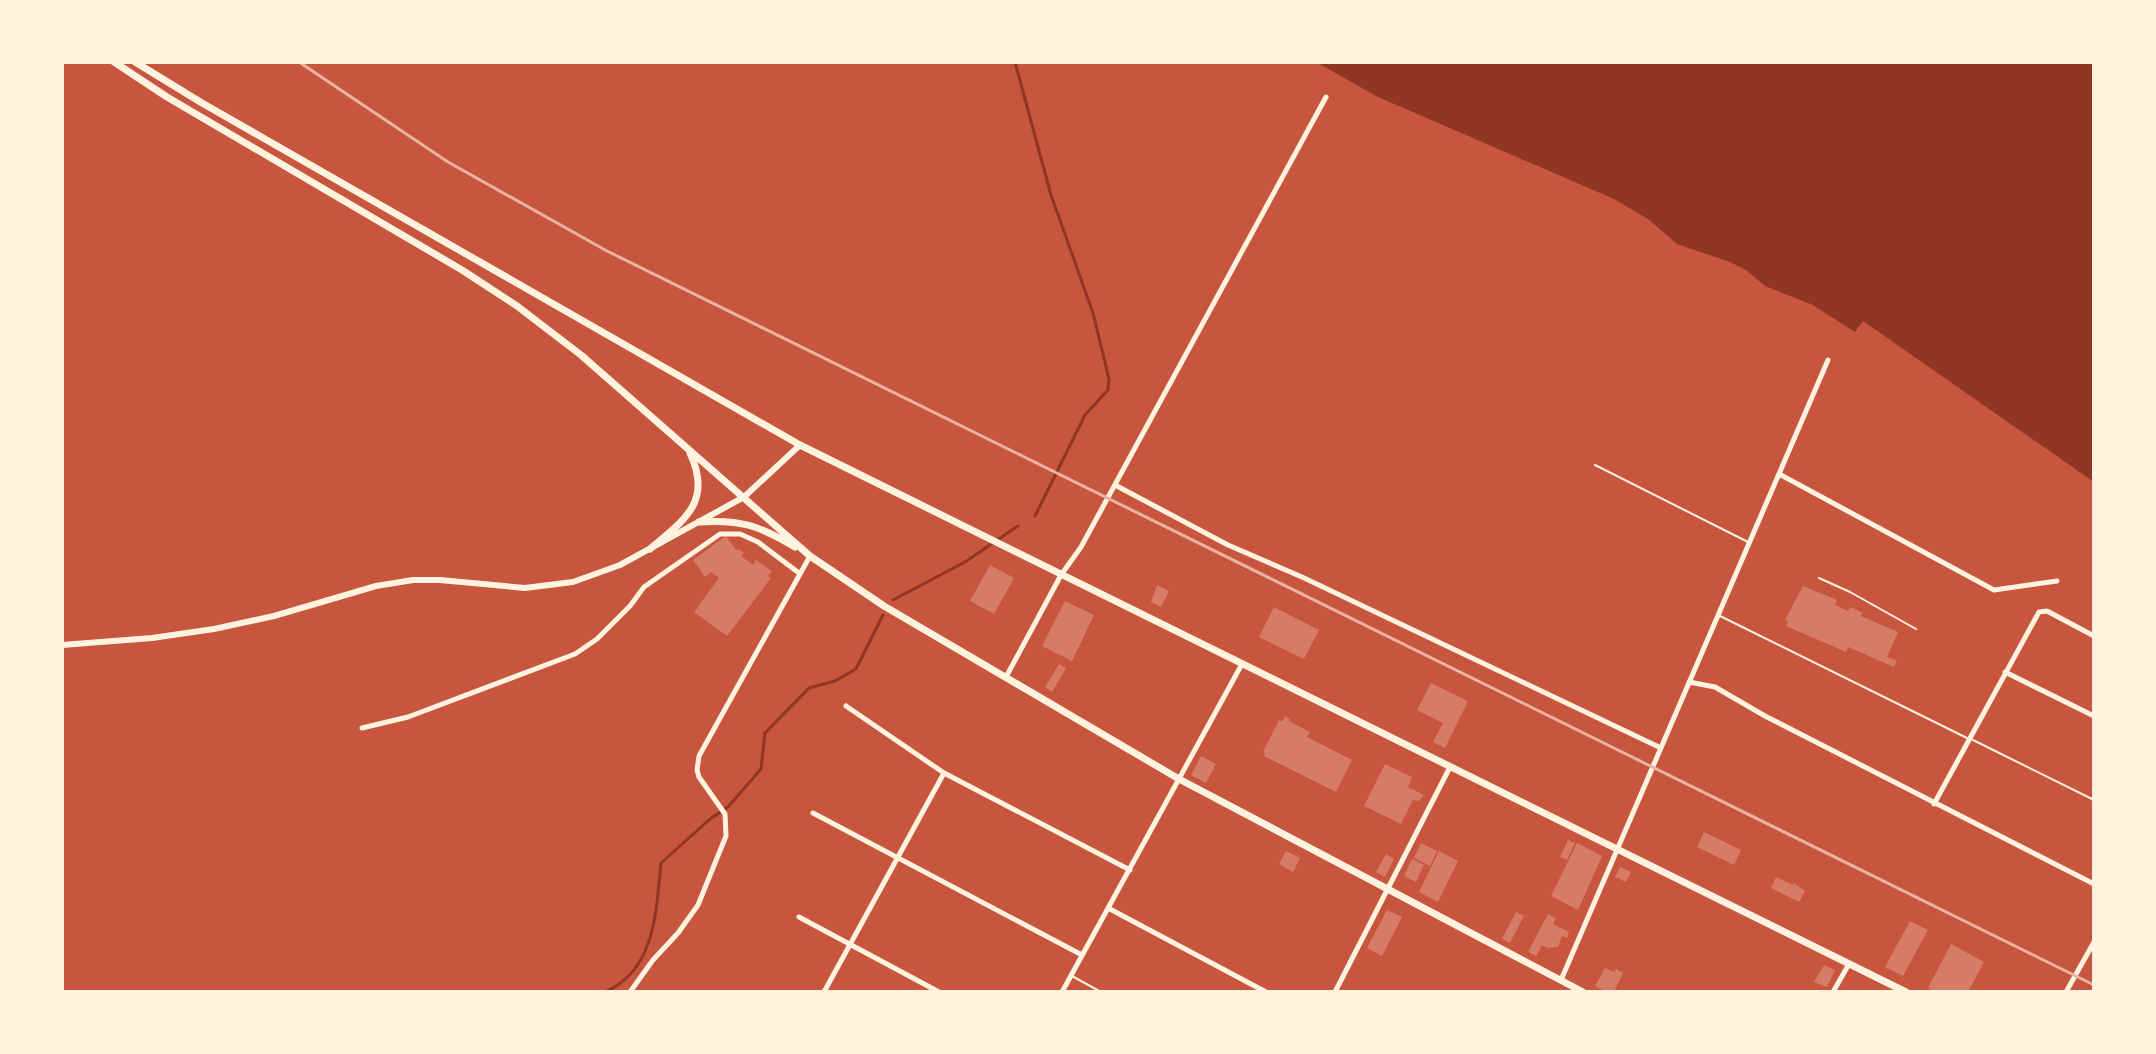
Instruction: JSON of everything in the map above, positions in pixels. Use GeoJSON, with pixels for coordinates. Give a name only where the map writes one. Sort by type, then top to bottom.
{"type":"FeatureCollection","features":[{"type":"Feature","properties":{"kind":"main road"},"geometry":{"type":"LineString","coordinates":[[114,62],[167,97],[498,293],[581,355],[810,556]]}},
{"type":"Feature","properties":{"kind":"main road"},"geometry":{"type":"LineString","coordinates":[[135,62],[800,445],[1906,992]]}},
{"type":"Feature","properties":{"kind":"main road"},"geometry":{"type":"LineString","coordinates":[[498,293],[506,277]]}},
{"type":"Feature","properties":{"kind":"main road"},"geometry":{"type":"LineString","coordinates":[[650,549],[687,516],[696,500],[698,477],[687,448]]}},
{"type":"Feature","properties":{"kind":"main road"},"geometry":{"type":"LineString","coordinates":[[699,522],[735,521],[759,527],[810,556],[884,606],[1179,779],[1583,992]]}},
{"type":"Feature","properties":{"kind":"street"},"geometry":{"type":"LineString","coordinates":[[1005,678],[1061,575],[1081,547],[1326,97]]}},
{"type":"Feature","properties":{"kind":"street"},"geometry":{"type":"LineString","coordinates":[[1561,980],[1828,360]]}},
{"type":"Feature","properties":{"kind":"street"},"geometry":{"type":"LineString","coordinates":[[62,645],[153,638],[214,629],[284,613],[376,586],[413,580],[525,588],[557,586],[603,573],[744,497],[800,445]]}},
{"type":"Feature","properties":{"kind":"street"},"geometry":{"type":"LineString","coordinates":[[1779,474],[1994,590],[2057,581]]}},
{"type":"Feature","properties":{"kind":"street"},"geometry":{"type":"LineString","coordinates":[[1115,485],[1228,545],[1302,577],[1661,748]]}},
{"type":"Feature","properties":{"kind":"street"},"geometry":{"type":"LineString","coordinates":[[362,728],[408,717],[575,654],[597,639],[651,582],[720,534],[740,534],[758,542],[799,573]]}},
{"type":"Feature","properties":{"kind":"street"},"geometry":{"type":"LineString","coordinates":[[630,992],[698,905],[726,836],[725,814],[699,777],[699,756],[810,556]]}},
{"type":"Feature","properties":{"kind":"street"},"geometry":{"type":"LineString","coordinates":[[1934,804],[2037,614],[2042,610],[2094,636]]}},
{"type":"Feature","properties":{"kind":"street"},"geometry":{"type":"LineString","coordinates":[[1062,992],[1242,664]]}},
{"type":"Feature","properties":{"kind":"street"},"geometry":{"type":"LineString","coordinates":[[2005,672],[2094,716]]}},
{"type":"Feature","properties":{"kind":"street"},"geometry":{"type":"LineString","coordinates":[[1689,682],[1715,687],[1934,804],[2094,884]]}},
{"type":"Feature","properties":{"kind":"street"},"geometry":{"type":"LineString","coordinates":[[846,706],[944,773],[1130,870]]}},
{"type":"Feature","properties":{"kind":"street"},"geometry":{"type":"LineString","coordinates":[[1335,992],[1450,767]]}},
{"type":"Feature","properties":{"kind":"street"},"geometry":{"type":"LineString","coordinates":[[824,992],[944,773]]}},
{"type":"Feature","properties":{"kind":"street"},"geometry":{"type":"LineString","coordinates":[[813,813],[1082,955]]}},
{"type":"Feature","properties":{"kind":"street"},"geometry":{"type":"LineString","coordinates":[[1108,908],[1266,992]]}},
{"type":"Feature","properties":{"kind":"street"},"geometry":{"type":"LineString","coordinates":[[799,917],[939,992]]}},
{"type":"Feature","properties":{"kind":"street"},"geometry":{"type":"LineString","coordinates":[[2066,992],[2094,942]]}},
{"type":"Feature","properties":{"kind":"street"},"geometry":{"type":"LineString","coordinates":[[1833,992],[1849,964]]}},
{"type":"Feature","properties":{"kind":"lane"},"geometry":{"type":"LineString","coordinates":[[1595,465],[1749,543]]}},
{"type":"Feature","properties":{"kind":"lane"},"geometry":{"type":"LineString","coordinates":[[1819,578],[1916,629]]}},
{"type":"Feature","properties":{"kind":"lane"},"geometry":{"type":"LineString","coordinates":[[1718,615],[2094,800]]}},
{"type":"Feature","properties":{"kind":"lane"},"geometry":{"type":"LineString","coordinates":[[1071,975],[1101,992]]}},
{"type":"Feature","properties":{"kind":"shaded area"},"geometry":{"type":"Polygon","coordinates":[[[1316,62],[2094,62],[2094,482],[1863,321],[1855,332],[1813,305],[1765,286],[1746,270],[1730,262],[1677,244],[1648,219],[1614,199],[1378,97],[1316,62]]]}},
{"type":"Feature","properties":{"kind":"building"},"geometry":{"type":"Polygon","coordinates":[[[726,536],[736,550],[744,553],[741,556],[753,565],[756,560],[772,571],[768,576],[771,578],[727,636],[694,612],[719,578],[711,572],[705,577],[693,560],[726,536]]]}},
{"type":"Feature","properties":{"kind":"building"},"geometry":{"type":"Polygon","coordinates":[[[990,565],[1014,578],[994,614],[970,601],[990,565]]]}},
{"type":"Feature","properties":{"kind":"building"},"geometry":{"type":"Polygon","coordinates":[[[1157,585],[1169,591],[1161,607],[1151,602],[1157,585]]]}},
{"type":"Feature","properties":{"kind":"building"},"geometry":{"type":"Polygon","coordinates":[[[1803,586],[1837,600],[1835,605],[1848,611],[1850,607],[1863,613],[1861,616],[1898,632],[1887,657],[1897,661],[1894,667],[1848,647],[1846,652],[1786,626],[1788,621],[1785,620],[1803,586]]]}},
{"type":"Feature","properties":{"kind":"building"},"geometry":{"type":"Polygon","coordinates":[[[1065,601],[1094,615],[1072,661],[1042,646],[1065,601]]]}},
{"type":"Feature","properties":{"kind":"building"},"geometry":{"type":"Polygon","coordinates":[[[1274,607],[1319,630],[1304,659],[1259,637],[1274,607]]]}},
{"type":"Feature","properties":{"kind":"building"},"geometry":{"type":"Polygon","coordinates":[[[1059,664],[1066,668],[1052,692],[1045,687],[1059,664]]]}},
{"type":"Feature","properties":{"kind":"building"},"geometry":{"type":"Polygon","coordinates":[[[1431,683],[1468,701],[1445,748],[1433,742],[1443,723],[1417,710],[1431,683]]]}},
{"type":"Feature","properties":{"kind":"building"},"geometry":{"type":"Polygon","coordinates":[[[1285,716],[1310,732],[1307,737],[1352,760],[1336,792],[1264,756],[1263,752],[1279,720],[1282,722],[1285,716]]]}},
{"type":"Feature","properties":{"kind":"building"},"geometry":{"type":"Polygon","coordinates":[[[1201,756],[1216,764],[1206,783],[1191,775],[1201,756]]]}},
{"type":"Feature","properties":{"kind":"building"},"geometry":{"type":"Polygon","coordinates":[[[1385,764],[1412,777],[1408,787],[1424,795],[1419,801],[1413,800],[1401,824],[1364,806],[1385,764]]]}},
{"type":"Feature","properties":{"kind":"building"},"geometry":{"type":"Polygon","coordinates":[[[1704,832],[1741,850],[1734,865],[1697,847],[1704,832]]]}},
{"type":"Feature","properties":{"kind":"building"},"geometry":{"type":"Polygon","coordinates":[[[1568,840],[1575,843],[1567,860],[1560,857],[1568,840]]]}},
{"type":"Feature","properties":{"kind":"building"},"geometry":{"type":"Polygon","coordinates":[[[1421,843],[1437,851],[1430,866],[1414,858],[1421,843]]]}},
{"type":"Feature","properties":{"kind":"building"},"geometry":{"type":"Polygon","coordinates":[[[1577,843],[1602,856],[1578,910],[1551,896],[1577,843]]]}},
{"type":"Feature","properties":{"kind":"building"},"geometry":{"type":"Polygon","coordinates":[[[1286,851],[1300,858],[1293,872],[1279,864],[1286,851]]]}},
{"type":"Feature","properties":{"kind":"building"},"geometry":{"type":"Polygon","coordinates":[[[1439,851],[1458,861],[1438,902],[1419,892],[1439,851]]]}},
{"type":"Feature","properties":{"kind":"building"},"geometry":{"type":"Polygon","coordinates":[[[1386,854],[1394,859],[1385,877],[1376,872],[1386,854]]]}},
{"type":"Feature","properties":{"kind":"building"},"geometry":{"type":"Polygon","coordinates":[[[1412,859],[1424,865],[1416,882],[1404,876],[1412,859]]]}},
{"type":"Feature","properties":{"kind":"building"},"geometry":{"type":"Polygon","coordinates":[[[1620,867],[1631,872],[1626,882],[1615,877],[1620,867]]]}},
{"type":"Feature","properties":{"kind":"building"},"geometry":{"type":"Polygon","coordinates":[[[1776,877],[1794,883],[1805,891],[1799,902],[1771,888],[1776,877]]]}},
{"type":"Feature","properties":{"kind":"building"},"geometry":{"type":"Polygon","coordinates":[[[1387,910],[1402,917],[1382,956],[1367,948],[1387,910]]]}},
{"type":"Feature","properties":{"kind":"building"},"geometry":{"type":"Polygon","coordinates":[[[1516,912],[1524,916],[1510,943],[1502,939],[1516,912]]]}},
{"type":"Feature","properties":{"kind":"building"},"geometry":{"type":"Polygon","coordinates":[[[1548,914],[1556,918],[1553,924],[1569,932],[1567,938],[1562,936],[1558,947],[1542,945],[1536,956],[1528,952],[1548,914]]]}},
{"type":"Feature","properties":{"kind":"building"},"geometry":{"type":"Polygon","coordinates":[[[1910,921],[1928,930],[1903,976],[1885,967],[1910,921]]]}},
{"type":"Feature","properties":{"kind":"building"},"geometry":{"type":"Polygon","coordinates":[[[1951,944],[1984,962],[1968,992],[1936,992],[1928,988],[1951,944]]]}},
{"type":"Feature","properties":{"kind":"building"},"geometry":{"type":"Polygon","coordinates":[[[1824,965],[1835,970],[1827,987],[1814,982],[1824,965]]]}},
{"type":"Feature","properties":{"kind":"building"},"geometry":{"type":"Polygon","coordinates":[[[1605,968],[1623,973],[1614,992],[1595,986],[1605,968]]]}},
{"type":"Feature","properties":{"kind":"waterway"},"geometry":{"type":"LineString","coordinates":[[1015,62],[1051,195],[1093,313],[1109,379],[1108,390],[1085,415],[1035,516]]}},
{"type":"Feature","properties":{"kind":"waterway"},"geometry":{"type":"LineString","coordinates":[[893,600],[965,562],[1018,526]]}},
{"type":"Feature","properties":{"kind":"waterway"},"geometry":{"type":"LineString","coordinates":[[605,992],[622,982],[644,954],[655,919],[661,863],[728,807],[761,769],[765,733],[809,688],[835,681],[856,669],[883,615]]}},
{"type":"Feature","properties":{"kind":"railway"},"geometry":{"type":"LineString","coordinates":[[299,62],[448,162],[607,251],[2094,985]]}}]}
